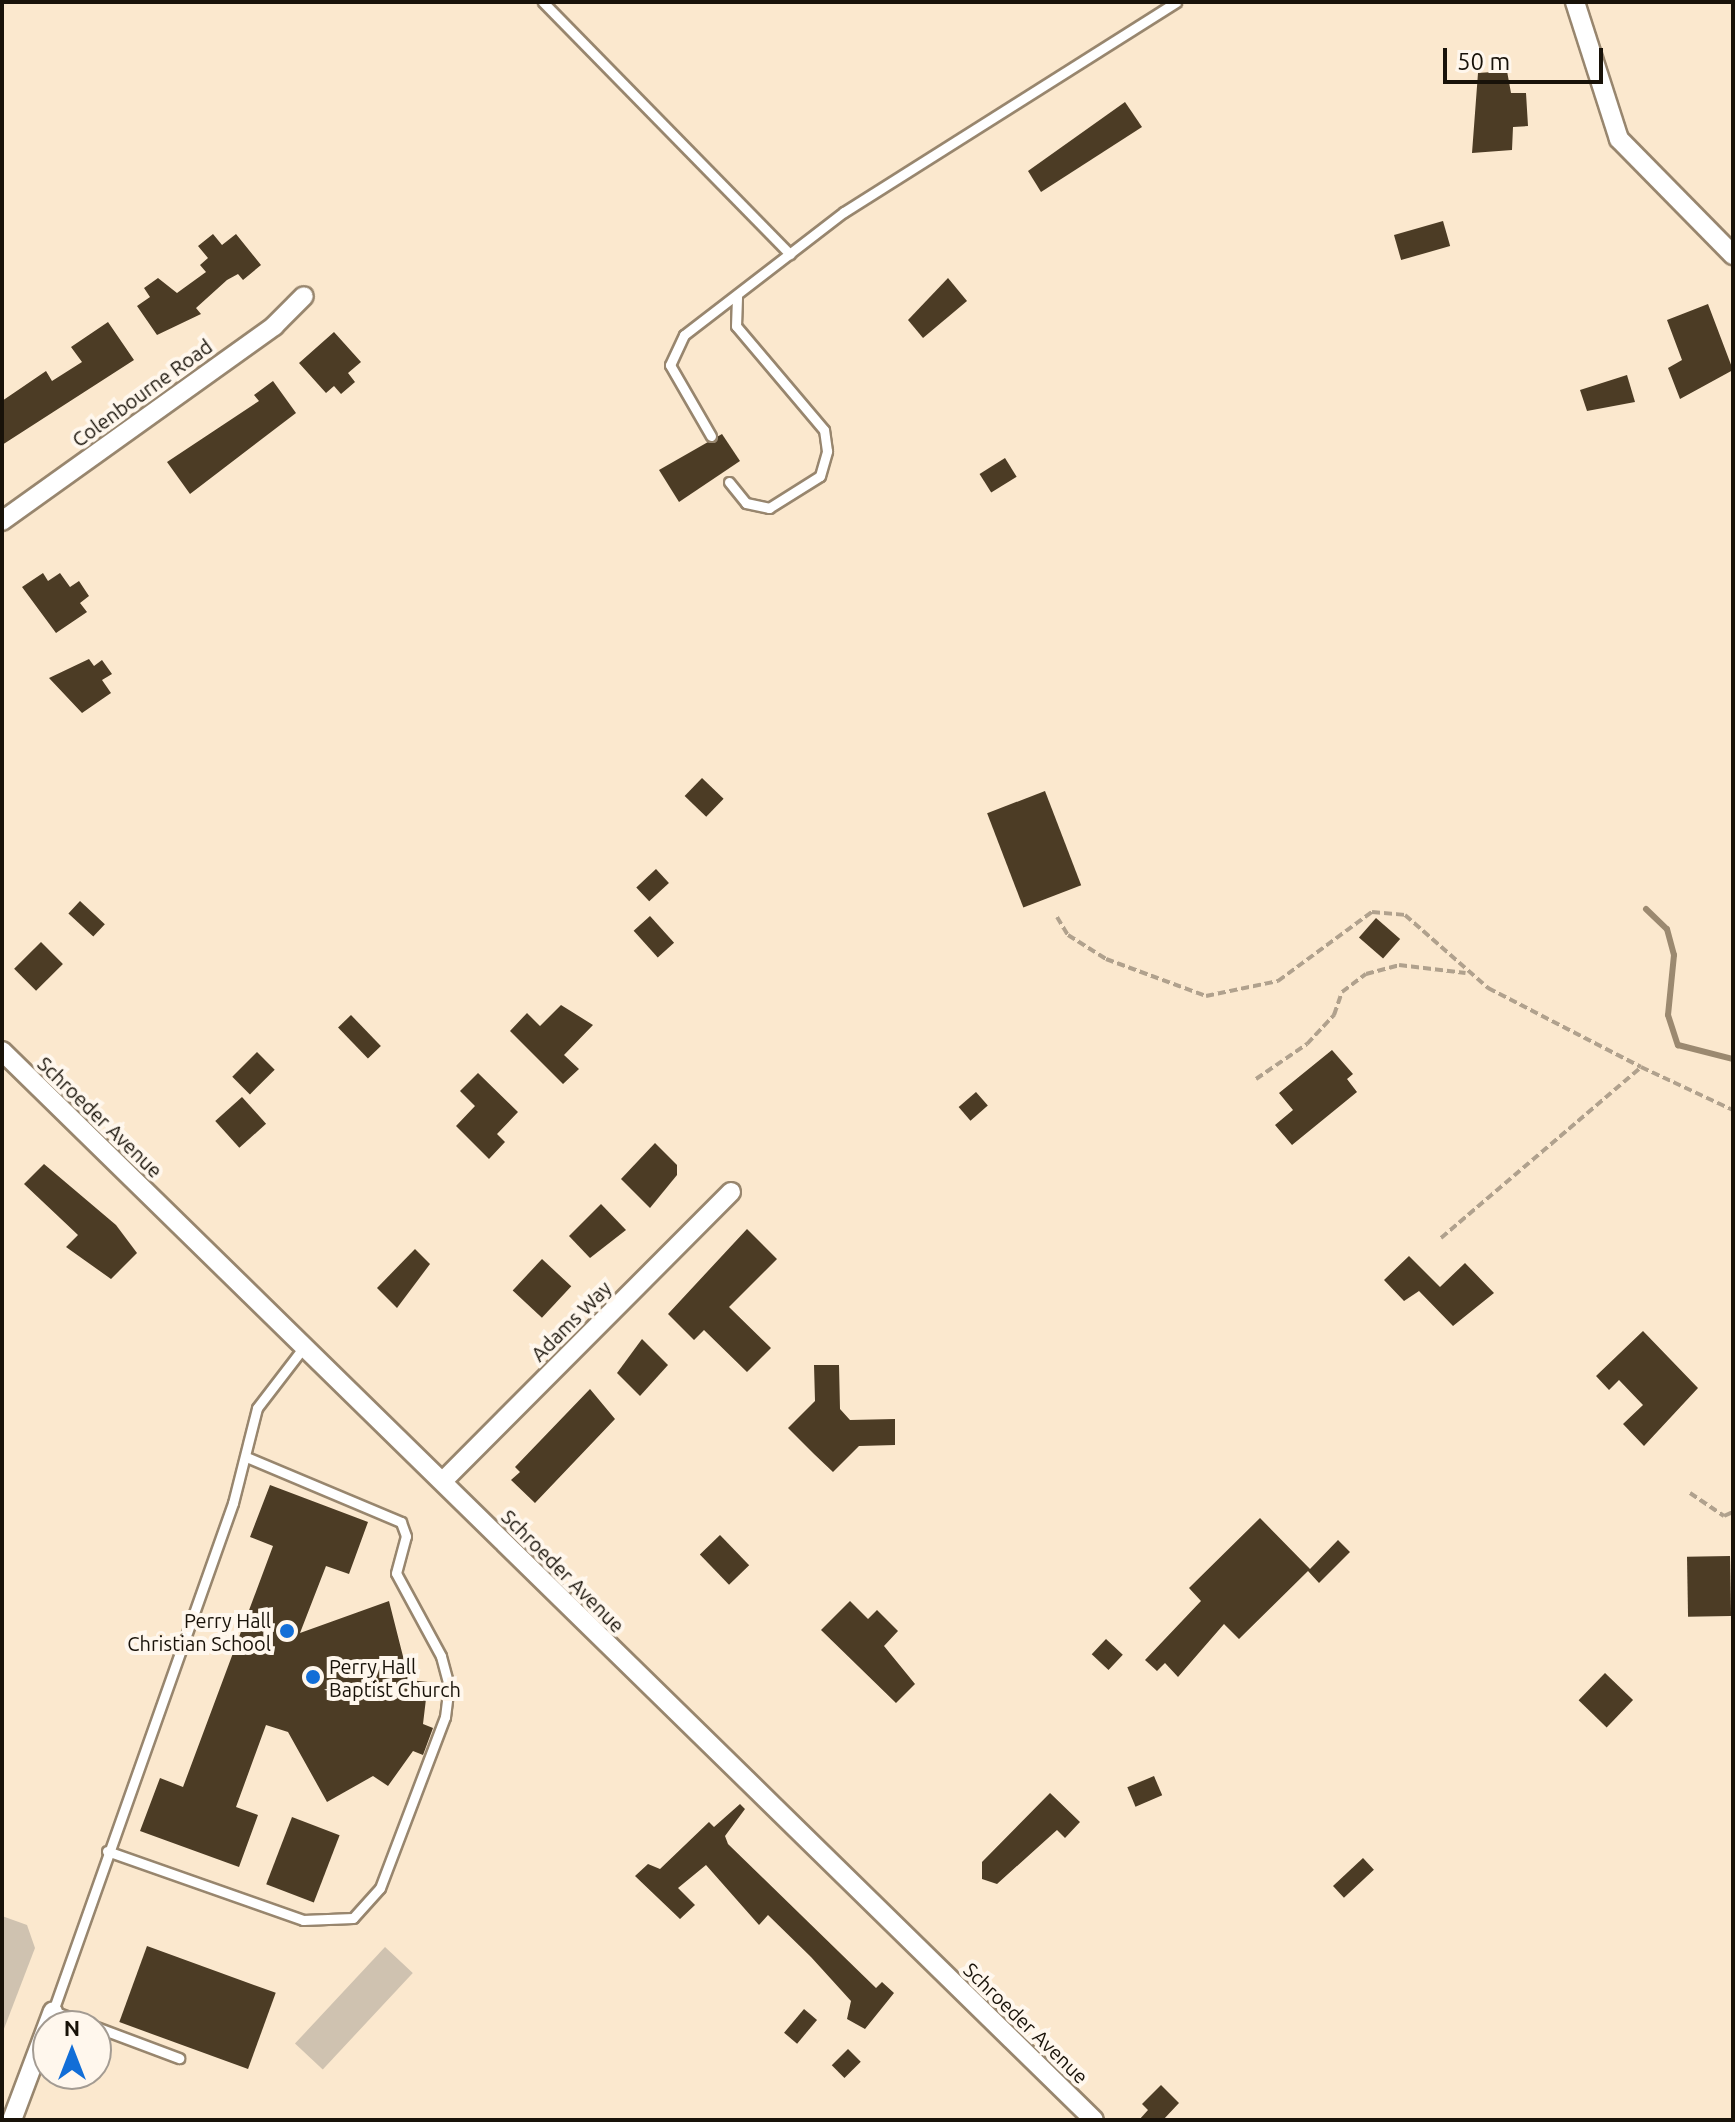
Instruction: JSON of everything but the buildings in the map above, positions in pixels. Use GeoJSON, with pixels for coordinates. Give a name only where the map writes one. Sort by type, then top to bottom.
{"type":"FeatureCollection","features":[{"type":"Feature","properties":{"kind":"street"},"geometry":{"type":"LineString","coordinates":[[1575,2],[1619,139],[1733,255]]}},
{"type":"Feature","properties":{"kind":"street","name":"Colenbourne Road"},"geometry":{"type":"LineString","coordinates":[[2,521],[274,326],[304,296]]}},
{"type":"Feature","properties":{"kind":"street","name":"Schroeder Avenue"},"geometry":{"type":"LineString","coordinates":[[2,1051],[1094,2120]]}},
{"type":"Feature","properties":{"kind":"street","name":"Adams Way"},"geometry":{"type":"LineString","coordinates":[[443,1481],[731,1192]]}},
{"type":"Feature","properties":{"kind":"street"},"geometry":{"type":"LineString","coordinates":[[12,2120],[32,2067]]}},
{"type":"Feature","properties":{"kind":"lane"},"geometry":{"type":"LineString","coordinates":[[543,2],[790,254]]}},
{"type":"Feature","properties":{"kind":"lane"},"geometry":{"type":"LineString","coordinates":[[711,436],[670,365],[684,335],[844,212],[1176,2]]}},
{"type":"Feature","properties":{"kind":"lane"},"geometry":{"type":"LineString","coordinates":[[729,482],[746,503],[769,508],[820,476],[827,451],[824,430],[736,326],[737,296]]}},
{"type":"Feature","properties":{"kind":"lane"},"geometry":{"type":"LineString","coordinates":[[53,2010],[246,1457],[257,1408],[303,1348]]}},
{"type":"Feature","properties":{"kind":"lane"},"geometry":{"type":"LineString","coordinates":[[107,1851],[303,1920],[353,1918],[380,1888],[445,1717],[449,1686],[441,1656],[396,1573],[406,1536],[401,1522],[246,1457]]}},
{"type":"Feature","properties":{"kind":"lane"},"geometry":{"type":"LineString","coordinates":[[112,2034],[179,2058]]}},
{"type":"Feature","properties":{"kind":"path"},"geometry":{"type":"LineString","coordinates":[[1057,917],[1068,935],[1106,959],[1206,996],[1278,981],[1372,912],[1405,915],[1468,974],[1641,1067],[1733,1110]]}},
{"type":"Feature","properties":{"kind":"path"},"geometry":{"type":"LineString","coordinates":[[1256,1079],[1307,1044],[1334,1015],[1342,992],[1366,974],[1399,965],[1468,974]]}},
{"type":"Feature","properties":{"kind":"path"},"geometry":{"type":"LineString","coordinates":[[1441,1238],[1641,1067]]}},
{"type":"Feature","properties":{"kind":"path"},"geometry":{"type":"LineString","coordinates":[[1690,1493],[1724,1516],[1733,1512]]}},
{"type":"Feature","properties":{"kind":"shaded area"},"geometry":{"type":"Polygon","coordinates":[[[2,1916],[27,1925],[35,1948],[2,2034],[2,1916]]]}},
{"type":"Feature","properties":{"kind":"shaded area"},"geometry":{"type":"Polygon","coordinates":[[[385,1947],[413,1973],[323,2069],[295,2044],[385,1947]]]}},
{"type":"Feature","properties":{"kind":"waterway"},"geometry":{"type":"LineString","coordinates":[[1646,909],[1667,929],[1674,955],[1668,1015],[1678,1045],[1733,1059]]}},
{"type":"Feature","properties":{"kind":"place","name":"Perry Hall Christian School"},"geometry":{"type":"Point","coordinates":[287,1631]}},
{"type":"Feature","properties":{"kind":"place","name":"Perry Hall Baptist Church"},"geometry":{"type":"Point","coordinates":[313,1677]}}]}
